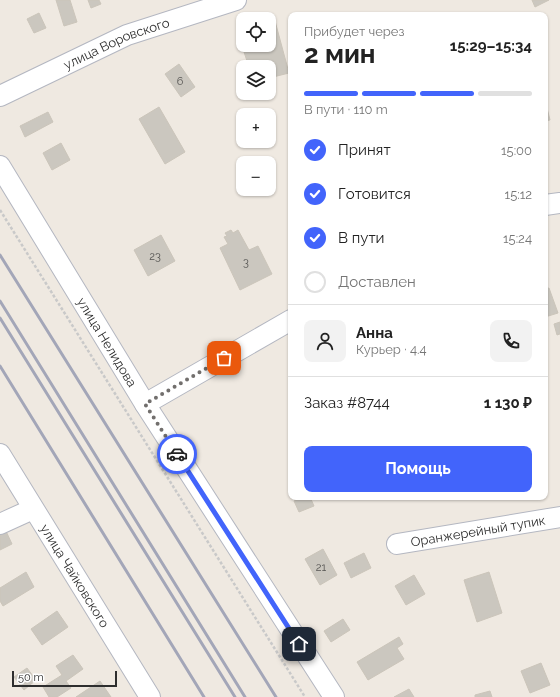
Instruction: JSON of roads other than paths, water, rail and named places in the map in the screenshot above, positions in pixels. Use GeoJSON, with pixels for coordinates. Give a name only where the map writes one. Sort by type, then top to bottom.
{"type":"FeatureCollection","features":[{"type":"Feature","properties":{"kind":"street","name":"улица Воровского"},"geometry":{"type":"LineString","coordinates":[[0,96],[127,35],[236,0]]}},
{"type":"Feature","properties":{"kind":"street","name":"улица Нелидова"},"geometry":{"type":"LineString","coordinates":[[0,166],[145,404],[334,697]]}},
{"type":"Feature","properties":{"kind":"street"},"geometry":{"type":"LineString","coordinates":[[548,205],[560,203]]}},
{"type":"Feature","properties":{"kind":"street"},"geometry":{"type":"LineString","coordinates":[[145,404],[288,322]]}},
{"type":"Feature","properties":{"kind":"street","name":"улица Чайковского"},"geometry":{"type":"LineString","coordinates":[[0,454],[150,697]]}},
{"type":"Feature","properties":{"kind":"street"},"geometry":{"type":"LineString","coordinates":[[0,524],[33,509]]}},
{"type":"Feature","properties":{"kind":"street","name":"Оранжерейный тупик"},"geometry":{"type":"LineString","coordinates":[[397,544],[560,517]]}},
{"type":"Feature","properties":{"kind":"railway"},"geometry":{"type":"LineString","coordinates":[[0,255],[276,697]]}},
{"type":"Feature","properties":{"kind":"railway"},"geometry":{"type":"LineString","coordinates":[[0,301],[245,697]]}},
{"type":"Feature","properties":{"kind":"railway"},"geometry":{"type":"LineString","coordinates":[[0,318],[235,697]]}},
{"type":"Feature","properties":{"kind":"railway"},"geometry":{"type":"LineString","coordinates":[[0,366],[204,697]]}}]}
